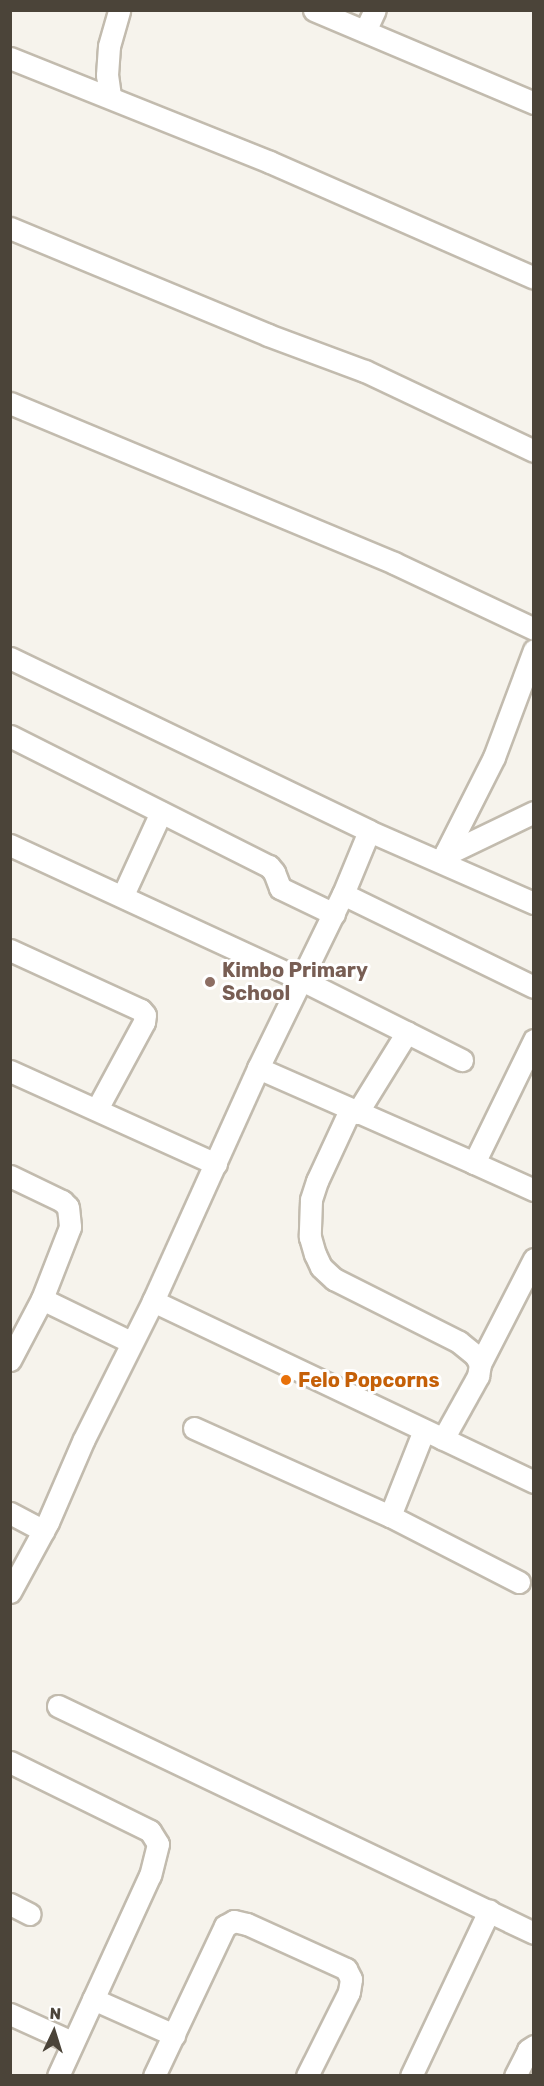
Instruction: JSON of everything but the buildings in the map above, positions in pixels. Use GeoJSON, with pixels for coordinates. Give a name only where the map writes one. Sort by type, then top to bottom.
{"type":"FeatureCollection","features":[{"type":"Feature","properties":{"kind":"street"},"geometry":{"type":"LineString","coordinates":[[110,96],[107,75],[109,46],[119,10]]}},
{"type":"Feature","properties":{"kind":"street"},"geometry":{"type":"LineString","coordinates":[[314,10],[534,103]]}},
{"type":"Feature","properties":{"kind":"street"},"geometry":{"type":"LineString","coordinates":[[366,31],[375,10]]}},
{"type":"Feature","properties":{"kind":"street"},"geometry":{"type":"LineString","coordinates":[[10,58],[110,96],[270,162],[534,278]]}},
{"type":"Feature","properties":{"kind":"street"},"geometry":{"type":"LineString","coordinates":[[10,228],[257,330],[365,371],[534,451]]}},
{"type":"Feature","properties":{"kind":"street"},"geometry":{"type":"LineString","coordinates":[[10,403],[384,559],[534,629]]}},
{"type":"Feature","properties":{"kind":"street"},"geometry":{"type":"LineString","coordinates":[[443,857],[494,757],[534,650]]}},
{"type":"Feature","properties":{"kind":"street"},"geometry":{"type":"LineString","coordinates":[[10,658],[369,831],[443,857],[528,893]]}},
{"type":"Feature","properties":{"kind":"street"},"geometry":{"type":"LineString","coordinates":[[10,736],[269,866],[280,888],[334,914]]}},
{"type":"Feature","properties":{"kind":"street"},"geometry":{"type":"LineString","coordinates":[[123,895],[161,812]]}},
{"type":"Feature","properties":{"kind":"street"},"geometry":{"type":"LineString","coordinates":[[443,857],[534,812]]}},
{"type":"Feature","properties":{"kind":"street"},"geometry":{"type":"LineString","coordinates":[[10,1592],[44,1531],[131,1342],[153,1301],[258,1068],[334,914],[369,831]]}},
{"type":"Feature","properties":{"kind":"street"},"geometry":{"type":"LineString","coordinates":[[10,845],[123,895],[462,1059]]}},
{"type":"Feature","properties":{"kind":"street"},"geometry":{"type":"LineString","coordinates":[[343,894],[534,987]]}},
{"type":"Feature","properties":{"kind":"street"},"geometry":{"type":"LineString","coordinates":[[10,950],[141,1010],[145,1015],[144,1022],[97,1109]]}},
{"type":"Feature","properties":{"kind":"street"},"geometry":{"type":"LineString","coordinates":[[407,1032],[353,1111],[317,1181],[311,1200],[310,1237],[321,1267],[334,1279],[459,1342],[468,1348],[480,1364]]}},
{"type":"Feature","properties":{"kind":"street"},"geometry":{"type":"LineString","coordinates":[[474,1163],[534,1040]]}},
{"type":"Feature","properties":{"kind":"street"},"geometry":{"type":"LineString","coordinates":[[258,1068],[534,1190]]}},
{"type":"Feature","properties":{"kind":"street"},"geometry":{"type":"LineString","coordinates":[[10,1071],[216,1164]]}},
{"type":"Feature","properties":{"kind":"street"},"geometry":{"type":"LineString","coordinates":[[10,1176],[49,1193],[68,1207],[70,1227],[42,1299],[10,1360]]}},
{"type":"Feature","properties":{"kind":"street"},"geometry":{"type":"LineString","coordinates":[[390,1516],[434,1435],[478,1376],[480,1364],[534,1259]]}},
{"type":"Feature","properties":{"kind":"street"},"geometry":{"type":"LineString","coordinates":[[42,1299],[131,1342]]}},
{"type":"Feature","properties":{"kind":"street"},"geometry":{"type":"LineString","coordinates":[[153,1301],[434,1435],[532,1477]]}},
{"type":"Feature","properties":{"kind":"street"},"geometry":{"type":"LineString","coordinates":[[194,1428],[390,1516],[519,1582]]}},
{"type":"Feature","properties":{"kind":"street"},"geometry":{"type":"LineString","coordinates":[[10,1514],[44,1531]]}},
{"type":"Feature","properties":{"kind":"street"},"geometry":{"type":"LineString","coordinates":[[58,1706],[534,1933]]}},
{"type":"Feature","properties":{"kind":"street"},"geometry":{"type":"LineString","coordinates":[[13,1768],[150,1831],[158,1844],[150,1875],[58,2076]]}},
{"type":"Feature","properties":{"kind":"street"},"geometry":{"type":"LineString","coordinates":[[10,1904],[30,1914]]}},
{"type":"Feature","properties":{"kind":"street"},"geometry":{"type":"LineString","coordinates":[[411,2076],[489,1911]]}},
{"type":"Feature","properties":{"kind":"street"},"geometry":{"type":"LineString","coordinates":[[154,2076],[225,1926],[234,1921],[247,1923],[346,1970],[351,1980],[349,1992],[307,2076]]}},
{"type":"Feature","properties":{"kind":"street"},"geometry":{"type":"LineString","coordinates":[[93,1999],[174,2035]]}},
{"type":"Feature","properties":{"kind":"street"},"geometry":{"type":"LineString","coordinates":[[10,2014],[72,2042]]}},
{"type":"Feature","properties":{"kind":"street"},"geometry":{"type":"LineString","coordinates":[[515,2076],[528,2050],[534,2046]]}},
{"type":"Feature","properties":{"kind":"place","name":"Kimbo Primary School"},"geometry":{"type":"Point","coordinates":[210,982]}},
{"type":"Feature","properties":{"kind":"place","name":"Felo Popcorns"},"geometry":{"type":"Point","coordinates":[286,1380]}}]}
